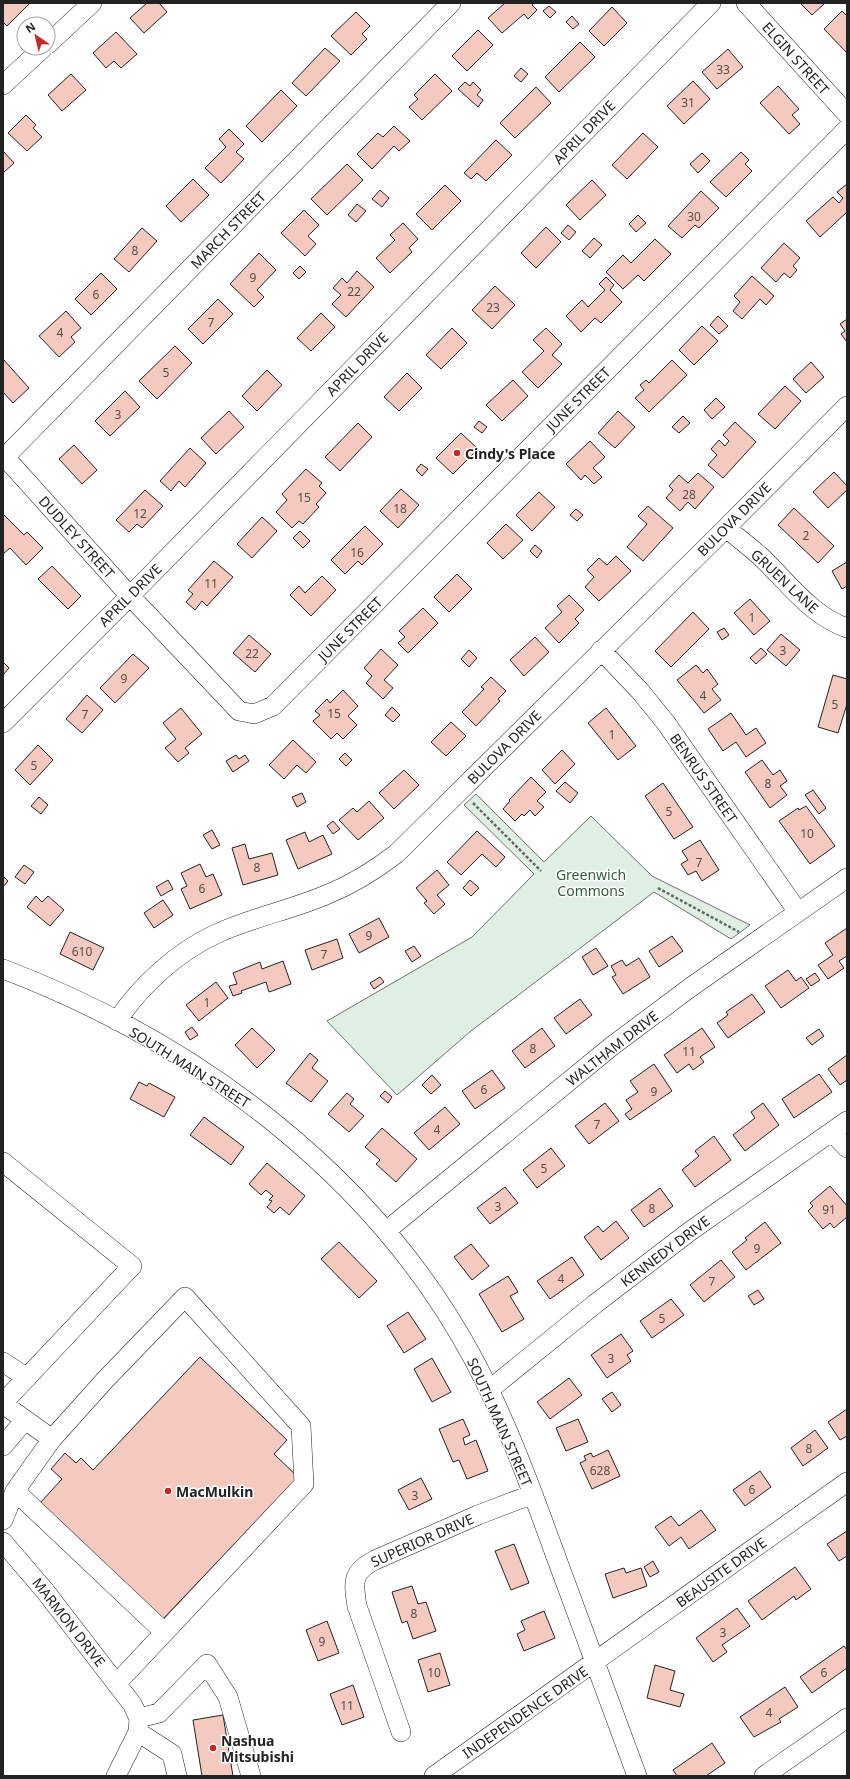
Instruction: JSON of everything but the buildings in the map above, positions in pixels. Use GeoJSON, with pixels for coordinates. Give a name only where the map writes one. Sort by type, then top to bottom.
{"type":"FeatureCollection","features":[{"type":"Feature","properties":{"kind":"street"},"geometry":{"type":"LineString","coordinates":[[56,37],[92,3]]}},
{"type":"Feature","properties":{"kind":"street","name":"MARCH STREET"},"geometry":{"type":"LineString","coordinates":[[4,456],[451,3]]}},
{"type":"Feature","properties":{"kind":"street","name":"APRIL DRIVE"},"geometry":{"type":"LineString","coordinates":[[3,723],[130,596],[711,3]]}},
{"type":"Feature","properties":{"kind":"street","name":"ELGIN STREET"},"geometry":{"type":"LineString","coordinates":[[746,3],[847,114]]}},
{"type":"Feature","properties":{"kind":"street"},"geometry":{"type":"LineString","coordinates":[[3,85],[34,56]]}},
{"type":"Feature","properties":{"kind":"street","name":"JUNE STREET"},"geometry":{"type":"LineString","coordinates":[[254,714],[273,706],[847,129]]}},
{"type":"Feature","properties":{"kind":"street","name":"BULOVA DRIVE"},"geometry":{"type":"LineString","coordinates":[[117,1021],[144,986],[197,944],[246,921],[327,895],[363,877],[396,854],[726,528],[847,406]]}},
{"type":"Feature","properties":{"kind":"street","name":"DUDLEY STREET"},"geometry":{"type":"LineString","coordinates":[[4,456],[130,596],[239,711],[254,714]]}},
{"type":"Feature","properties":{"kind":"street","name":"GRUEN LANE"},"geometry":{"type":"LineString","coordinates":[[726,528],[760,556],[801,598],[816,611],[832,623],[847,628]]}},
{"type":"Feature","properties":{"kind":"street","name":"BENRUS STREET"},"geometry":{"type":"LineString","coordinates":[[601,650],[640,691],[666,723],[798,912]]}},
{"type":"Feature","properties":{"kind":"street","name":"WALTHAM DRIVE"},"geometry":{"type":"LineString","coordinates":[[386,1231],[612,1046],[691,987],[847,878]]}},
{"type":"Feature","properties":{"kind":"street","name":"SOUTH MAIN STREET"},"geometry":{"type":"LineString","coordinates":[[3,969],[66,995],[117,1021],[204,1072],[268,1118],[336,1176],[386,1231],[421,1277],[452,1323],[489,1390],[533,1494],[637,1776]]}},
{"type":"Feature","properties":{"kind":"street"},"geometry":{"type":"LineString","coordinates":[[840,1126],[847,1148]]}},
{"type":"Feature","properties":{"kind":"street","name":"KENNEDY DRIVE"},"geometry":{"type":"LineString","coordinates":[[489,1390],[595,1304],[689,1232],[840,1126]]}},
{"type":"Feature","properties":{"kind":"street"},"geometry":{"type":"LineString","coordinates":[[3,1162],[132,1266],[3,1403],[52,1439]]}},
{"type":"Feature","properties":{"kind":"street"},"geometry":{"type":"LineString","coordinates":[[3,1520],[15,1492],[52,1439],[105,1380],[185,1297],[301,1426],[304,1484],[117,1683]]}},
{"type":"Feature","properties":{"kind":"street"},"geometry":{"type":"LineString","coordinates":[[3,1362],[26,1378]]}},
{"type":"Feature","properties":{"kind":"street"},"geometry":{"type":"LineString","coordinates":[[3,1446],[25,1420]]}},
{"type":"Feature","properties":{"kind":"street","name":"BEAUSITE DRIVE"},"geometry":{"type":"LineString","coordinates":[[595,1662],[847,1482]]}},
{"type":"Feature","properties":{"kind":"street"},"geometry":{"type":"LineString","coordinates":[[15,1492],[164,1632]]}},
{"type":"Feature","properties":{"kind":"street","name":"SUPERIOR DRIVE"},"geometry":{"type":"LineString","coordinates":[[401,1732],[357,1606],[354,1588],[355,1578],[362,1567],[375,1560],[478,1515],[533,1494]]}},
{"type":"Feature","properties":{"kind":"street","name":"MARMON DRIVE"},"geometry":{"type":"LineString","coordinates":[[3,1542],[45,1591],[117,1683],[136,1718]]}},
{"type":"Feature","properties":{"kind":"street","name":"INDEPENDENCE DRIVE"},"geometry":{"type":"LineString","coordinates":[[434,1776],[595,1662]]}},
{"type":"Feature","properties":{"kind":"street"},"geometry":{"type":"LineString","coordinates":[[136,1718],[159,1713],[207,1664],[228,1697],[251,1776]]}},
{"type":"Feature","properties":{"kind":"street"},"geometry":{"type":"LineString","coordinates":[[116,1776],[136,1718]]}},
{"type":"Feature","properties":{"kind":"street"},"geometry":{"type":"LineString","coordinates":[[136,1718],[172,1754],[177,1776]]}},
{"type":"Feature","properties":{"kind":"street"},"geometry":{"type":"LineString","coordinates":[[764,1776],[847,1718]]}},
{"type":"Feature","properties":{"kind":"path"},"geometry":{"type":"LineString","coordinates":[[473,803],[541,871]]}},
{"type":"Feature","properties":{"kind":"path"},"geometry":{"type":"LineString","coordinates":[[658,888],[740,932]]}},
{"type":"Feature","properties":{"kind":"green space","name":"Greenwich Commons"},"geometry":{"type":"Polygon","coordinates":[[[476,794],[544,862],[591,816],[652,876],[750,925],[731,939],[654,892],[471,1031],[397,1095],[327,1021],[472,937],[534,874],[464,805],[476,794]]]}},
{"type":"Feature","properties":{"kind":"place","name":"Cindy's Place"},"geometry":{"type":"Point","coordinates":[457,453]}},
{"type":"Feature","properties":{"kind":"place","name":"MacMulkin"},"geometry":{"type":"Point","coordinates":[168,1491]}},
{"type":"Feature","properties":{"kind":"place","name":"Nashua Mitsubishi"},"geometry":{"type":"Point","coordinates":[213,1748]}}]}
